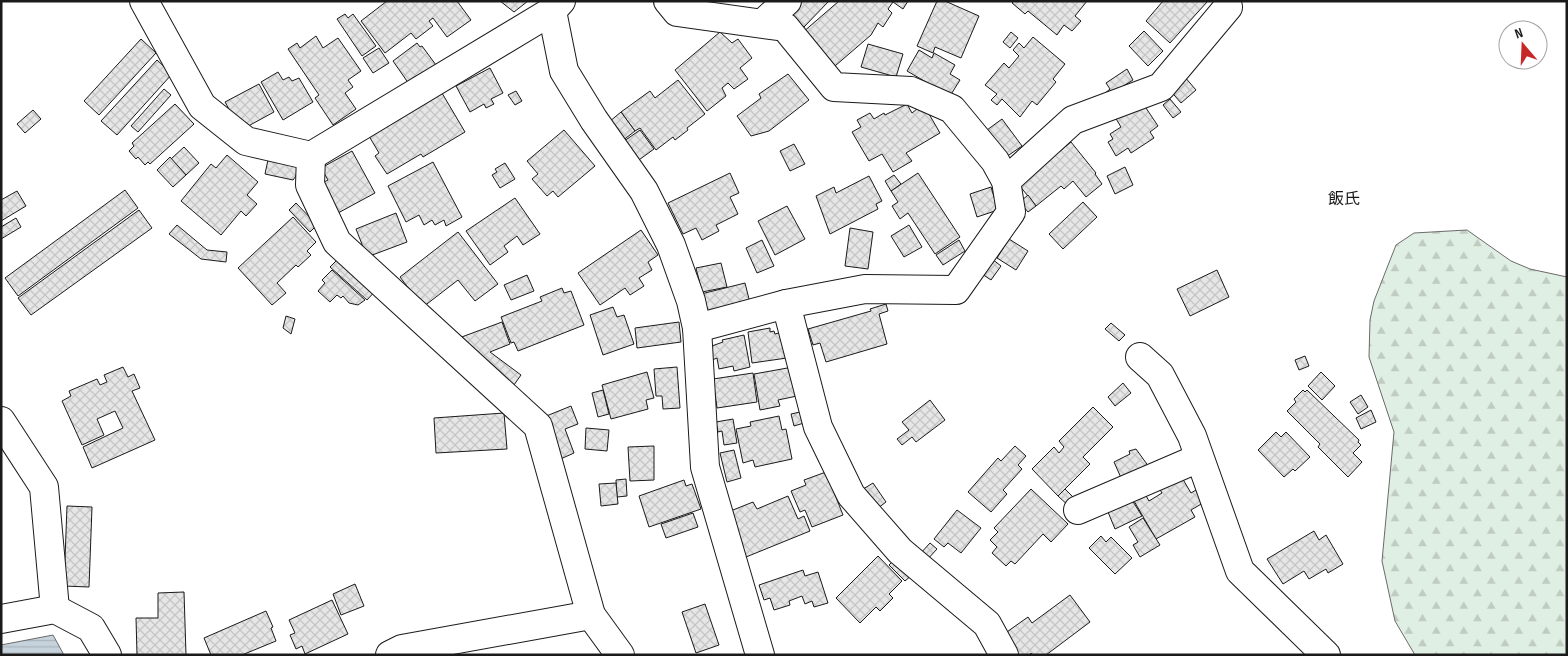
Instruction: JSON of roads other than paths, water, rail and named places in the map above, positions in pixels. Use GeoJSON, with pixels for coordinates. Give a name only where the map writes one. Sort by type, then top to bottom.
{"type":"FeatureCollection","features":[{"type":"Feature","properties":{"kind":"street"},"geometry":{"type":"LineString","coordinates":[[144,1],[202,106],[246,141],[311,156],[557,6],[564,71],[594,120],[644,190],[671,245],[691,301],[696,328],[704,468],[760,655]]}},
{"type":"Feature","properties":{"kind":"street"},"geometry":{"type":"LineString","coordinates":[[668,1],[678,12],[785,27],[834,87],[911,91],[952,109],[996,160],[1006,181],[1011,212],[956,290],[864,289],[786,304],[696,328]]}},
{"type":"Feature","properties":{"kind":"street"},"geometry":{"type":"LineString","coordinates":[[763,24],[787,1]]}},
{"type":"Feature","properties":{"kind":"street"},"geometry":{"type":"LineString","coordinates":[[1006,181],[1073,120],[1161,87],[1228,7]]}},
{"type":"Feature","properties":{"kind":"street"},"geometry":{"type":"LineString","coordinates":[[311,156],[310,185],[337,242],[538,426],[591,615],[620,655]]}},
{"type":"Feature","properties":{"kind":"street"},"geometry":{"type":"LineString","coordinates":[[786,304],[818,427],[850,495],[900,551],[987,624],[1004,655]]}},
{"type":"Feature","properties":{"kind":"street"},"geometry":{"type":"LineString","coordinates":[[1140,357],[1160,375],[1192,436],[1240,571],[1326,655]]}},
{"type":"Feature","properties":{"kind":"street"},"geometry":{"type":"LineString","coordinates":[[1,421],[44,487],[55,609]]}},
{"type":"Feature","properties":{"kind":"street"},"geometry":{"type":"LineString","coordinates":[[1078,510],[1199,458]]}},
{"type":"Feature","properties":{"kind":"street"},"geometry":{"type":"LineString","coordinates":[[1,619],[55,609],[91,628],[107,655]]}},
{"type":"Feature","properties":{"kind":"street"},"geometry":{"type":"LineString","coordinates":[[390,655],[402,649],[591,615]]}},
{"type":"Feature","properties":{"kind":"district","name":"飯氏"},"geometry":{"type":"Point","coordinates":[1344,198]}}]}
